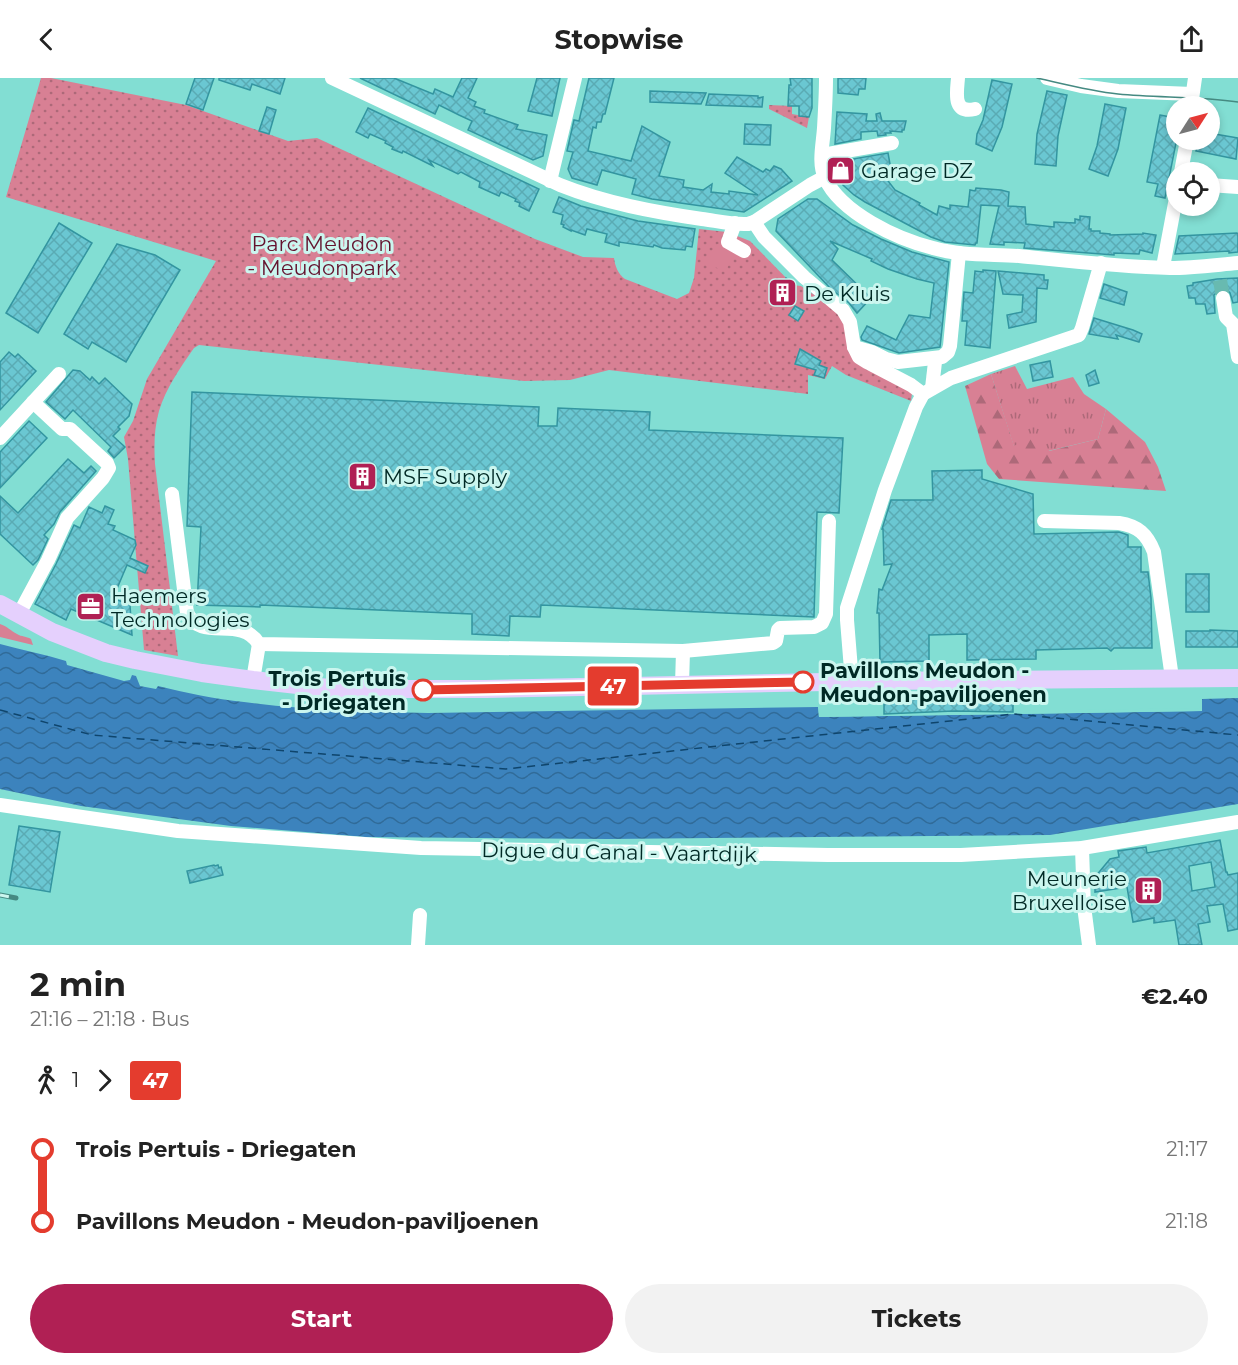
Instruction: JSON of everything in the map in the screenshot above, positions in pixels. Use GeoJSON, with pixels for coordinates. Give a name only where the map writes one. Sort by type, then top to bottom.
{"type":"FeatureCollection","features":[{"type":"Feature","properties":{"kind":"main road"},"geometry":{"type":"LineString","coordinates":[[0,604],[52,632],[106,653],[174,668],[315,687],[407,690],[852,681],[1238,678]]}},
{"type":"Feature","properties":{"kind":"street"},"geometry":{"type":"LineString","coordinates":[[550,181],[574,78]]}},
{"type":"Feature","properties":{"kind":"street"},"geometry":{"type":"LineString","coordinates":[[825,78],[822,154],[822,169],[825,177],[834,192],[845,203],[858,214],[882,228],[923,245],[959,253],[1163,267],[1238,263]]}},
{"type":"Feature","properties":{"kind":"street"},"geometry":{"type":"LineString","coordinates":[[958,78],[958,103],[963,109],[975,109]]}},
{"type":"Feature","properties":{"kind":"street"},"geometry":{"type":"LineString","coordinates":[[1047,78],[1081,86],[1166,97]]}},
{"type":"Feature","properties":{"kind":"street"},"geometry":{"type":"LineString","coordinates":[[1193,96],[1195,78]]}},
{"type":"Feature","properties":{"kind":"street"},"geometry":{"type":"LineString","coordinates":[[336,79],[550,181],[626,206],[743,224],[754,222],[825,177]]}},
{"type":"Feature","properties":{"kind":"street"},"geometry":{"type":"LineString","coordinates":[[822,154],[892,143]]}},
{"type":"Feature","properties":{"kind":"street"},"geometry":{"type":"LineString","coordinates":[[1220,186],[1238,187]]}},
{"type":"Feature","properties":{"kind":"street"},"geometry":{"type":"LineString","coordinates":[[1163,267],[1173,216]]}},
{"type":"Feature","properties":{"kind":"street"},"geometry":{"type":"LineString","coordinates":[[754,222],[764,237],[804,277],[843,310],[850,322],[854,347],[859,357],[911,385],[928,391],[966,372],[1079,335],[1101,263]]}},
{"type":"Feature","properties":{"kind":"street"},"geometry":{"type":"LineString","coordinates":[[735,223],[728,242],[744,251]]}},
{"type":"Feature","properties":{"kind":"street"},"geometry":{"type":"LineString","coordinates":[[854,347],[894,361],[939,358],[945,355],[950,346],[959,253]]}},
{"type":"Feature","properties":{"kind":"street"},"geometry":{"type":"LineString","coordinates":[[1217,265],[1220,280]]}},
{"type":"Feature","properties":{"kind":"street"},"geometry":{"type":"LineString","coordinates":[[1223,298],[1226,317],[1233,324],[1238,357]]}},
{"type":"Feature","properties":{"kind":"street"},"geometry":{"type":"LineString","coordinates":[[852,681],[847,608],[885,490],[916,407],[928,391],[935,362]]}},
{"type":"Feature","properties":{"kind":"street"},"geometry":{"type":"LineString","coordinates":[[0,438],[59,374]]}},
{"type":"Feature","properties":{"kind":"street"},"geometry":{"type":"LineString","coordinates":[[19,614],[67,518],[109,468],[107,463],[70,429],[62,429],[33,402]]}},
{"type":"Feature","properties":{"kind":"street"},"geometry":{"type":"LineString","coordinates":[[172,494],[187,613],[190,619],[201,626],[245,631],[251,634],[259,644],[253,680]]}},
{"type":"Feature","properties":{"kind":"street"},"geometry":{"type":"LineString","coordinates":[[1044,521],[1131,525],[1142,531],[1150,540],[1154,552],[1172,678]]}},
{"type":"Feature","properties":{"kind":"street"},"geometry":{"type":"LineString","coordinates":[[259,644],[683,651],[773,643],[776,641],[780,628],[814,627],[822,622],[826,614],[829,522]]}},
{"type":"Feature","properties":{"kind":"street"},"geometry":{"type":"LineString","coordinates":[[682,685],[683,651]]}},
{"type":"Feature","properties":{"kind":"street","name":"Digue du Canal - Vaartdijk"},"geometry":{"type":"LineString","coordinates":[[0,805],[178,831],[421,848],[828,855],[961,855],[1082,848],[1238,822]]}},
{"type":"Feature","properties":{"kind":"street"},"geometry":{"type":"LineString","coordinates":[[1082,848],[1084,906],[1089,945]]}},
{"type":"Feature","properties":{"kind":"street"},"geometry":{"type":"LineString","coordinates":[[418,945],[420,915]]}},
{"type":"Feature","properties":{"kind":"green space","name":"Parc Meudon - Meudonpark"},"geometry":{"type":"Polygon","coordinates":[[[41,78],[51,78],[186,105],[288,141],[317,138],[535,239],[583,257],[614,258],[617,270],[625,279],[677,299],[689,293],[694,278],[699,229],[727,232],[750,241],[793,285],[801,286],[841,316],[848,335],[912,393],[911,401],[846,375],[832,366],[825,379],[808,375],[808,394],[609,370],[570,380],[524,381],[199,345],[194,348],[165,394],[157,417],[155,438],[155,464],[178,656],[144,650],[128,459],[124,437],[133,421],[147,379],[216,261],[6,197],[41,78]]]}},
{"type":"Feature","properties":{"kind":"green space"},"geometry":{"type":"Polygon","coordinates":[[[769,105],[792,106],[792,114],[809,117],[807,128],[769,109],[769,105]]]}},
{"type":"Feature","properties":{"kind":"green space"},"geometry":{"type":"Polygon","coordinates":[[[717,244],[735,253],[725,272],[707,263],[717,244]]]}},
{"type":"Feature","properties":{"kind":"green space"},"geometry":{"type":"Polygon","coordinates":[[[1015,366],[1027,389],[1073,377],[1084,394],[1106,409],[1098,439],[1048,451],[1014,447],[991,374],[1015,366]]]}},
{"type":"Feature","properties":{"kind":"green space"},"geometry":{"type":"Polygon","coordinates":[[[991,374],[1014,446],[1036,434],[1049,451],[1098,439],[1106,409],[1145,442],[1158,467],[1166,491],[999,479],[987,464],[965,386],[991,374]]]}},
{"type":"Feature","properties":{"kind":"green space"},"geometry":{"type":"Polygon","coordinates":[[[0,624],[31,639],[33,645],[0,637],[0,624]]]}},
{"type":"Feature","properties":{"kind":"water"},"geometry":{"type":"Polygon","coordinates":[[[0,644],[66,661],[67,665],[124,681],[130,680],[132,675],[136,676],[140,686],[156,689],[158,686],[211,697],[313,709],[428,713],[818,707],[819,717],[1202,711],[1202,699],[1238,698],[1238,804],[1050,835],[609,839],[366,837],[231,826],[81,806],[0,789],[0,644]]]}},
{"type":"Feature","properties":{"kind":"pier"},"geometry":{"type":"Polygon","coordinates":[[[1200,696],[1202,696],[1202,711],[819,717],[818,704],[821,706],[821,714],[1199,708],[1200,696]]]}},
{"type":"Feature","properties":{"kind":"building"},"geometry":{"type":"Polygon","coordinates":[[[195,78],[214,78],[203,110],[186,104],[195,78]]]}},
{"type":"Feature","properties":{"kind":"building"},"geometry":{"type":"Polygon","coordinates":[[[219,78],[285,78],[280,94],[252,84],[250,90],[219,80],[219,78]]]}},
{"type":"Feature","properties":{"kind":"building"},"geometry":{"type":"Polygon","coordinates":[[[360,78],[394,78],[433,94],[435,89],[453,97],[462,78],[477,78],[468,98],[476,102],[474,106],[485,110],[484,113],[518,125],[516,129],[547,135],[543,156],[533,160],[468,130],[472,121],[439,105],[435,114],[360,78]]]}},
{"type":"Feature","properties":{"kind":"building"},"geometry":{"type":"Polygon","coordinates":[[[537,78],[560,78],[552,116],[528,111],[537,78]]]}},
{"type":"Feature","properties":{"kind":"building"},"geometry":{"type":"Polygon","coordinates":[[[589,78],[614,78],[605,114],[601,122],[597,122],[596,128],[593,127],[588,151],[631,161],[642,126],[670,142],[659,176],[684,180],[683,187],[703,190],[712,184],[711,192],[729,194],[729,191],[758,195],[725,173],[737,157],[763,172],[766,169],[770,171],[774,166],[781,169],[792,181],[744,212],[632,194],[636,179],[602,170],[597,185],[572,178],[568,169],[573,152],[567,151],[574,120],[579,121],[589,78]]]}},
{"type":"Feature","properties":{"kind":"building"},"geometry":{"type":"Polygon","coordinates":[[[790,78],[812,78],[812,108],[809,117],[799,116],[799,106],[788,106],[790,78]]]}},
{"type":"Feature","properties":{"kind":"building"},"geometry":{"type":"Polygon","coordinates":[[[838,78],[866,78],[865,89],[859,89],[858,95],[838,93],[838,78]]]}},
{"type":"Feature","properties":{"kind":"building"},"geometry":{"type":"Polygon","coordinates":[[[992,80],[1012,84],[1002,127],[992,151],[976,144],[992,80]]]}},
{"type":"Feature","properties":{"kind":"building"},"geometry":{"type":"Polygon","coordinates":[[[650,91],[706,93],[701,104],[650,102],[650,91]]]}},
{"type":"Feature","properties":{"kind":"building"},"geometry":{"type":"Polygon","coordinates":[[[1047,91],[1067,95],[1058,136],[1056,166],[1035,164],[1037,134],[1047,91]]]}},
{"type":"Feature","properties":{"kind":"building"},"geometry":{"type":"Polygon","coordinates":[[[709,94],[763,97],[762,107],[706,105],[709,94]]]}},
{"type":"Feature","properties":{"kind":"building"},"geometry":{"type":"Polygon","coordinates":[[[1105,104],[1126,108],[1118,149],[1108,176],[1089,169],[1097,146],[1105,104]]]}},
{"type":"Feature","properties":{"kind":"building"},"geometry":{"type":"Polygon","coordinates":[[[267,107],[276,110],[269,134],[259,131],[267,107]]]}},
{"type":"Feature","properties":{"kind":"building"},"geometry":{"type":"Polygon","coordinates":[[[368,108],[539,189],[529,211],[519,206],[520,203],[515,201],[516,199],[501,192],[499,196],[479,187],[480,182],[461,172],[458,174],[429,160],[433,166],[403,151],[402,153],[392,149],[393,147],[385,143],[386,141],[370,134],[368,138],[356,132],[368,108]]]}},
{"type":"Feature","properties":{"kind":"building"},"geometry":{"type":"Polygon","coordinates":[[[837,112],[867,114],[866,121],[877,121],[876,114],[880,113],[882,121],[906,121],[902,132],[890,131],[891,133],[878,136],[877,131],[861,132],[861,139],[835,144],[837,112]]]}},
{"type":"Feature","properties":{"kind":"building"},"geometry":{"type":"Polygon","coordinates":[[[1160,115],[1166,116],[1166,150],[1175,150],[1172,162],[1166,162],[1165,198],[1155,196],[1158,184],[1147,182],[1160,115]]]}},
{"type":"Feature","properties":{"kind":"building"},"geometry":{"type":"Polygon","coordinates":[[[745,124],[771,125],[770,145],[744,144],[745,124]]]}},
{"type":"Feature","properties":{"kind":"building"},"geometry":{"type":"Polygon","coordinates":[[[1220,135],[1238,138],[1236,159],[1196,151],[1220,150],[1220,135]]]}},
{"type":"Feature","properties":{"kind":"building"},"geometry":{"type":"Polygon","coordinates":[[[888,153],[892,175],[885,177],[895,190],[937,215],[939,206],[950,209],[950,205],[968,207],[970,190],[975,191],[976,188],[1001,190],[1009,192],[1008,206],[1025,207],[1026,224],[1054,227],[1054,222],[1075,223],[1075,219],[1080,220],[1080,216],[1090,217],[1089,229],[1091,231],[1100,231],[1100,233],[1110,235],[1143,233],[1156,235],[1152,253],[1140,250],[1139,254],[1114,253],[1114,255],[1024,248],[1025,243],[990,244],[999,206],[981,205],[975,245],[945,242],[931,237],[865,202],[843,185],[835,162],[888,153]]]}},
{"type":"Feature","properties":{"kind":"building"},"geometry":{"type":"Polygon","coordinates":[[[559,197],[581,206],[638,221],[695,229],[692,247],[686,246],[685,250],[619,242],[619,246],[605,242],[607,234],[587,229],[585,235],[571,231],[561,224],[563,215],[553,212],[559,197]]]}},
{"type":"Feature","properties":{"kind":"building"},"geometry":{"type":"Polygon","coordinates":[[[808,199],[817,199],[853,225],[881,239],[912,252],[949,262],[940,347],[899,353],[862,340],[861,337],[867,326],[896,340],[909,315],[930,318],[934,283],[888,269],[871,261],[872,259],[830,241],[838,249],[832,260],[871,298],[857,313],[776,231],[778,219],[808,199]]]}},
{"type":"Feature","properties":{"kind":"building"},"geometry":{"type":"Polygon","coordinates":[[[59,223],[92,243],[38,333],[6,313],[59,223]]]}},
{"type":"Feature","properties":{"kind":"building"},"geometry":{"type":"Polygon","coordinates":[[[1237,233],[1238,252],[1175,254],[1179,236],[1237,233]]]}},
{"type":"Feature","properties":{"kind":"building"},"geometry":{"type":"Polygon","coordinates":[[[117,244],[155,255],[180,270],[126,362],[92,342],[88,349],[64,334],[117,244]]]}},
{"type":"Feature","properties":{"kind":"building"},"geometry":{"type":"Polygon","coordinates":[[[983,270],[996,271],[990,348],[965,345],[967,321],[962,321],[964,292],[973,293],[975,271],[983,272],[983,270]]]}},
{"type":"Feature","properties":{"kind":"building"},"geometry":{"type":"Polygon","coordinates":[[[998,271],[1044,275],[1044,280],[1048,280],[1047,289],[1037,288],[1036,322],[1009,328],[1007,315],[1022,312],[1023,295],[1003,294],[998,271]]]}},
{"type":"Feature","properties":{"kind":"building","name":"De Kluis"},"geometry":{"type":"Polygon","coordinates":[[[786,278],[792,284],[781,305],[773,302],[786,278]]]}},
{"type":"Feature","properties":{"kind":"building"},"geometry":{"type":"Polygon","coordinates":[[[1238,278],[1238,302],[1233,303],[1230,293],[1222,289],[1214,295],[1215,313],[1207,314],[1205,304],[1196,304],[1195,298],[1189,298],[1187,286],[1193,283],[1238,278]]]}},
{"type":"Feature","properties":{"kind":"building"},"geometry":{"type":"Polygon","coordinates":[[[1104,284],[1127,292],[1124,305],[1100,298],[1104,284]]]}},
{"type":"Feature","properties":{"kind":"building"},"geometry":{"type":"Polygon","coordinates":[[[795,306],[804,311],[798,321],[789,315],[795,306]]]}},
{"type":"Feature","properties":{"kind":"building"},"geometry":{"type":"Polygon","coordinates":[[[1094,318],[1142,334],[1139,342],[1116,335],[1118,339],[1089,334],[1094,318]]]}},
{"type":"Feature","properties":{"kind":"building"},"geometry":{"type":"Polygon","coordinates":[[[800,349],[821,361],[819,365],[827,368],[824,378],[814,375],[816,370],[795,364],[800,349]]]}},
{"type":"Feature","properties":{"kind":"building"},"geometry":{"type":"Polygon","coordinates":[[[9,352],[15,357],[18,354],[36,371],[0,410],[0,362],[9,352]]]}},
{"type":"Feature","properties":{"kind":"building"},"geometry":{"type":"Polygon","coordinates":[[[1050,361],[1053,377],[1033,381],[1030,365],[1050,361]]]}},
{"type":"Feature","properties":{"kind":"building"},"geometry":{"type":"Polygon","coordinates":[[[73,370],[80,371],[90,380],[92,377],[99,384],[105,378],[132,404],[129,416],[113,436],[125,447],[114,458],[108,451],[111,447],[73,410],[65,419],[46,402],[73,370]]]}},
{"type":"Feature","properties":{"kind":"building"},"geometry":{"type":"Polygon","coordinates":[[[1095,370],[1099,383],[1089,386],[1086,375],[1095,370]]]}},
{"type":"Feature","properties":{"kind":"building"},"geometry":{"type":"Polygon","coordinates":[[[192,392],[539,407],[538,426],[557,426],[558,408],[650,412],[649,430],[843,438],[839,513],[817,512],[814,617],[541,605],[540,617],[510,616],[509,636],[472,634],[472,614],[260,605],[260,607],[197,605],[201,527],[187,526],[192,392]]]}},
{"type":"Feature","properties":{"kind":"building"},"geometry":{"type":"Polygon","coordinates":[[[29,421],[47,438],[0,488],[0,452],[29,421]]]}},
{"type":"Feature","properties":{"kind":"building"},"geometry":{"type":"Polygon","coordinates":[[[68,459],[84,473],[91,466],[96,471],[60,512],[54,524],[44,535],[48,539],[38,560],[33,565],[0,534],[0,496],[18,513],[68,459]]]}},
{"type":"Feature","properties":{"kind":"building"},"geometry":{"type":"Polygon","coordinates":[[[982,470],[982,479],[1033,494],[1034,534],[1119,532],[1128,535],[1128,547],[1141,547],[1141,572],[1148,572],[1151,598],[1152,648],[1114,648],[1111,651],[1107,648],[1036,650],[1036,659],[967,660],[967,634],[929,635],[929,661],[880,662],[879,613],[877,613],[879,589],[882,590],[892,564],[884,565],[882,529],[891,500],[933,500],[932,471],[982,470]]]}},
{"type":"Feature","properties":{"kind":"building"},"geometry":{"type":"Polygon","coordinates":[[[105,506],[114,510],[108,524],[115,526],[113,530],[135,540],[136,545],[130,558],[148,566],[145,573],[127,565],[113,598],[130,605],[132,635],[71,609],[66,620],[35,604],[74,525],[80,528],[89,507],[102,513],[105,506]]]}},
{"type":"Feature","properties":{"kind":"building"},"geometry":{"type":"Polygon","coordinates":[[[1186,574],[1209,574],[1209,612],[1186,612],[1186,574]]]}},
{"type":"Feature","properties":{"kind":"building"},"geometry":{"type":"Polygon","coordinates":[[[1186,631],[1238,631],[1238,647],[1186,647],[1186,631]]]}},
{"type":"Feature","properties":{"kind":"building"},"geometry":{"type":"Polygon","coordinates":[[[936,694],[1032,695],[1032,702],[1013,703],[1013,712],[954,711],[884,714],[884,697],[936,700],[936,694]]]}},
{"type":"Feature","properties":{"kind":"building"},"geometry":{"type":"Polygon","coordinates":[[[19,826],[60,832],[50,892],[9,885],[19,826]]]}},
{"type":"Feature","properties":{"kind":"building","name":"Meunerie Bruxelloise"},"geometry":{"type":"Polygon","coordinates":[[[1220,840],[1226,872],[1228,875],[1238,873],[1238,929],[1228,931],[1223,904],[1207,906],[1210,922],[1198,924],[1202,945],[1179,945],[1175,920],[1154,923],[1154,918],[1133,922],[1127,887],[1095,892],[1095,877],[1110,859],[1119,857],[1118,851],[1146,847],[1147,853],[1220,840]],[[1211,862],[1189,866],[1192,891],[1215,887],[1211,862]]]}},
{"type":"Feature","properties":{"kind":"building"},"geometry":{"type":"Polygon","coordinates":[[[214,865],[221,867],[223,875],[190,883],[187,871],[214,865]]]}},
{"type":"Feature","properties":{"kind":"ferry route"},"geometry":{"type":"LineString","coordinates":[[0,710],[92,735],[506,769],[1014,714],[1238,735]]}},
{"type":"Feature","properties":{"kind":"tunnel"},"geometry":{"type":"LineString","coordinates":[[1220,280],[1223,298]]}},
{"type":"Feature","properties":{"kind":"tram line"},"geometry":{"type":"LineString","coordinates":[[1037,78],[1118,94],[1238,102]]}},
{"type":"Feature","properties":{"kind":"railway"},"geometry":{"type":"LineString","coordinates":[[0,895],[16,898]]}},
{"type":"Feature","properties":{"kind":"bus line","name":"47"},"geometry":{"type":"LineString","coordinates":[[423,690],[803,682]]}},
{"type":"Feature","properties":{"kind":"place","name":"Garage DZ"},"geometry":{"type":"Point","coordinates":[840,170]}},
{"type":"Feature","properties":{"kind":"place","name":"De Kluis"},"geometry":{"type":"Point","coordinates":[783,293]}},
{"type":"Feature","properties":{"kind":"place","name":"MSF Supply"},"geometry":{"type":"Point","coordinates":[362,476]}},
{"type":"Feature","properties":{"kind":"place","name":"Haemers Technologies"},"geometry":{"type":"Point","coordinates":[90,607]}},
{"type":"Feature","properties":{"kind":"place","name":"Pavillons Meudon - Meudon-paviljoenen"},"geometry":{"type":"Point","coordinates":[803,682]}},
{"type":"Feature","properties":{"kind":"place","name":"Trois Pertuis - Driegaten"},"geometry":{"type":"Point","coordinates":[423,690]}},
{"type":"Feature","properties":{"kind":"place","name":"Meunerie Bruxelloise"},"geometry":{"type":"Point","coordinates":[1148,890]}}]}
